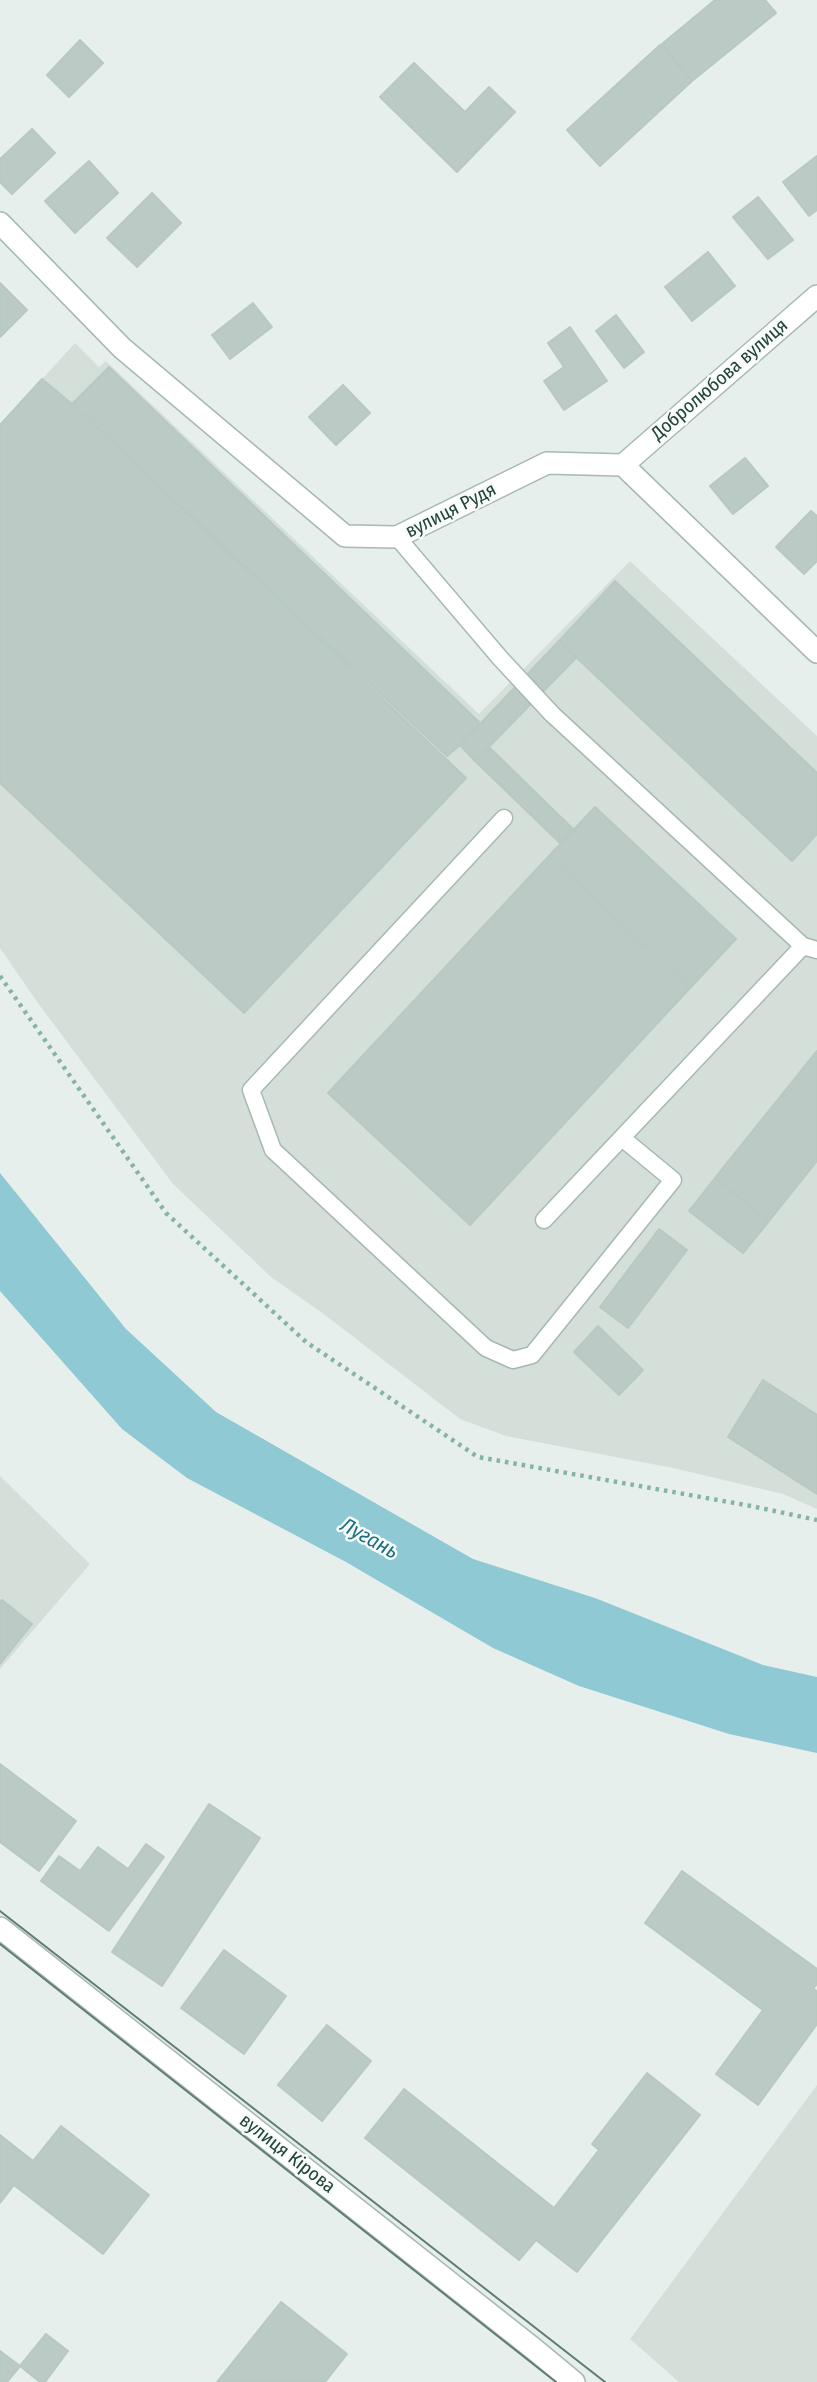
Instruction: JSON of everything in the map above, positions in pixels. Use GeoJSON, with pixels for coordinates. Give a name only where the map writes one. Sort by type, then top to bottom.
{"type":"FeatureCollection","features":[{"type":"Feature","properties":{"kind":"street","name":"вулиця Рудя"},"geometry":{"type":"LineString","coordinates":[[0,223],[122,348],[345,537],[397,537],[547,463],[623,465]]}},
{"type":"Feature","properties":{"kind":"street","name":"Добролюбова вулиця"},"geometry":{"type":"LineString","coordinates":[[623,465],[817,296]]}},
{"type":"Feature","properties":{"kind":"street"},"geometry":{"type":"LineString","coordinates":[[623,465],[817,652]]}},
{"type":"Feature","properties":{"kind":"street","name":"вулиця Кірова"},"geometry":{"type":"LineString","coordinates":[[0,1928],[573,2382]]}},
{"type":"Feature","properties":{"kind":"lane"},"geometry":{"type":"LineString","coordinates":[[397,537],[500,658],[552,714],[810,948],[544,1220]]}},
{"type":"Feature","properties":{"kind":"lane"},"geometry":{"type":"LineString","coordinates":[[504,818],[251,1090],[273,1150],[486,1348],[513,1360],[532,1355],[673,1180],[622,1138]]}},
{"type":"Feature","properties":{"kind":"path"},"geometry":{"type":"LineString","coordinates":[[0,976],[166,1213],[306,1342],[478,1457],[817,1520]]}},
{"type":"Feature","properties":{"kind":"shaded area"},"geometry":{"type":"Polygon","coordinates":[[[75,343],[99,367],[106,361],[479,714],[630,561],[817,736],[817,1509],[783,1494],[673,1468],[506,1436],[460,1419],[271,1277],[173,1184],[0,948],[0,425],[75,343]]]}},
{"type":"Feature","properties":{"kind":"shaded area"},"geometry":{"type":"Polygon","coordinates":[[[0,1476],[90,1564],[0,1669],[0,1476]]]}},
{"type":"Feature","properties":{"kind":"shaded area"},"geometry":{"type":"Polygon","coordinates":[[[817,2085],[817,2382],[679,2382],[630,2339],[817,2085]]]}},
{"type":"Feature","properties":{"kind":"water","name":"Лугань"},"geometry":{"type":"Polygon","coordinates":[[[0,1173],[126,1329],[216,1412],[473,1559],[595,1598],[763,1665],[817,1677],[817,1753],[729,1734],[579,1686],[493,1648],[346,1562],[187,1478],[122,1429],[0,1291],[0,1173]]]}},
{"type":"Feature","properties":{"kind":"building"},"geometry":{"type":"Polygon","coordinates":[[[715,0],[765,0],[776,13],[692,81],[662,44],[715,0]]]}},
{"type":"Feature","properties":{"kind":"building"},"geometry":{"type":"Polygon","coordinates":[[[80,40],[103,63],[69,97],[47,75],[80,40]]]}},
{"type":"Feature","properties":{"kind":"building"},"geometry":{"type":"Polygon","coordinates":[[[660,45],[692,81],[600,166],[567,130],[660,45]]]}},
{"type":"Feature","properties":{"kind":"building"},"geometry":{"type":"Polygon","coordinates":[[[414,63],[465,112],[489,87],[515,112],[457,172],[380,97],[414,63]]]}},
{"type":"Feature","properties":{"kind":"building"},"geometry":{"type":"Polygon","coordinates":[[[32,129],[55,153],[12,194],[0,182],[0,159],[32,129]]]}},
{"type":"Feature","properties":{"kind":"building"},"geometry":{"type":"Polygon","coordinates":[[[817,156],[817,210],[809,216],[783,182],[817,156]]]}},
{"type":"Feature","properties":{"kind":"building"},"geometry":{"type":"Polygon","coordinates":[[[89,161],[118,193],[75,233],[45,201],[89,161]]]}},
{"type":"Feature","properties":{"kind":"building"},"geometry":{"type":"Polygon","coordinates":[[[152,193],[181,223],[137,267],[107,238],[152,193]]]}},
{"type":"Feature","properties":{"kind":"building"},"geometry":{"type":"Polygon","coordinates":[[[758,197],[793,240],[768,259],[733,217],[758,197]]]}},
{"type":"Feature","properties":{"kind":"building"},"geometry":{"type":"Polygon","coordinates":[[[708,252],[735,286],[692,321],[665,287],[708,252]]]}},
{"type":"Feature","properties":{"kind":"building"},"geometry":{"type":"Polygon","coordinates":[[[0,283],[27,310],[0,337],[0,283]]]}},
{"type":"Feature","properties":{"kind":"building"},"geometry":{"type":"Polygon","coordinates":[[[253,303],[272,327],[230,359],[212,335],[253,303]]]}},
{"type":"Feature","properties":{"kind":"building"},"geometry":{"type":"Polygon","coordinates":[[[616,315],[644,352],[624,368],[596,331],[616,315]]]}},
{"type":"Feature","properties":{"kind":"building"},"geometry":{"type":"Polygon","coordinates":[[[570,327],[607,381],[564,410],[544,381],[564,367],[548,343],[570,327]]]}},
{"type":"Feature","properties":{"kind":"building"},"geometry":{"type":"Polygon","coordinates":[[[109,367],[480,723],[460,745],[447,756],[72,404],[109,367]]]}},
{"type":"Feature","properties":{"kind":"building"},"geometry":{"type":"Polygon","coordinates":[[[42,379],[72,404],[466,778],[244,1013],[0,783],[0,425],[42,379]]]}},
{"type":"Feature","properties":{"kind":"building"},"geometry":{"type":"Polygon","coordinates":[[[343,385],[370,413],[336,445],[309,417],[343,385]]]}},
{"type":"Feature","properties":{"kind":"building"},"geometry":{"type":"Polygon","coordinates":[[[745,458],[768,486],[733,514],[710,486],[745,458]]]}},
{"type":"Feature","properties":{"kind":"building"},"geometry":{"type":"Polygon","coordinates":[[[811,511],[817,516],[817,561],[804,574],[776,547],[811,511]]]}},
{"type":"Feature","properties":{"kind":"building"},"geometry":{"type":"Polygon","coordinates":[[[615,581],[817,773],[817,834],[792,861],[559,641],[615,581]]]}},
{"type":"Feature","properties":{"kind":"building"},"geometry":{"type":"Polygon","coordinates":[[[559,641],[576,658],[475,761],[460,745],[559,641]]]}},
{"type":"Feature","properties":{"kind":"building"},"geometry":{"type":"Polygon","coordinates":[[[489,747],[573,829],[560,843],[475,761],[489,747]]]}},
{"type":"Feature","properties":{"kind":"building"},"geometry":{"type":"Polygon","coordinates":[[[595,807],[736,939],[690,988],[549,856],[595,807]]]}},
{"type":"Feature","properties":{"kind":"building"},"geometry":{"type":"Polygon","coordinates":[[[549,856],[690,988],[470,1225],[328,1093],[549,856]]]}},
{"type":"Feature","properties":{"kind":"building"},"geometry":{"type":"Polygon","coordinates":[[[817,1051],[817,1161],[769,1221],[715,1178],[817,1051]]]}},
{"type":"Feature","properties":{"kind":"building"},"geometry":{"type":"Polygon","coordinates":[[[715,1178],[769,1221],[743,1253],[689,1211],[715,1178]]]}},
{"type":"Feature","properties":{"kind":"building"},"geometry":{"type":"Polygon","coordinates":[[[659,1229],[687,1250],[628,1328],[600,1307],[659,1229]]]}},
{"type":"Feature","properties":{"kind":"building"},"geometry":{"type":"Polygon","coordinates":[[[598,1326],[643,1370],[619,1395],[574,1352],[598,1326]]]}},
{"type":"Feature","properties":{"kind":"building"},"geometry":{"type":"Polygon","coordinates":[[[763,1380],[817,1415],[817,1494],[728,1437],[763,1380]]]}},
{"type":"Feature","properties":{"kind":"building"},"geometry":{"type":"Polygon","coordinates":[[[2,1600],[32,1624],[0,1664],[0,1602],[2,1600]]]}},
{"type":"Feature","properties":{"kind":"building"},"geometry":{"type":"Polygon","coordinates":[[[0,1764],[76,1821],[39,1871],[0,1842],[0,1764]]]}},
{"type":"Feature","properties":{"kind":"building"},"geometry":{"type":"Polygon","coordinates":[[[209,1804],[260,1838],[162,1986],[112,1952],[209,1804]]]}},
{"type":"Feature","properties":{"kind":"building"},"geometry":{"type":"Polygon","coordinates":[[[146,1844],[164,1857],[109,1931],[41,1881],[59,1856],[80,1871],[98,1847],[128,1869],[146,1844]]]}},
{"type":"Feature","properties":{"kind":"building"},"geometry":{"type":"Polygon","coordinates":[[[682,1871],[817,1969],[817,1984],[813,1989],[817,1991],[817,2024],[758,2105],[716,2074],[763,2010],[645,1923],[682,1871]]]}},
{"type":"Feature","properties":{"kind":"building"},"geometry":{"type":"Polygon","coordinates":[[[224,1950],[286,1996],[244,2054],[181,2008],[224,1950]]]}},
{"type":"Feature","properties":{"kind":"building"},"geometry":{"type":"Polygon","coordinates":[[[327,2025],[371,2061],[322,2121],[278,2085],[327,2025]]]}},
{"type":"Feature","properties":{"kind":"building"},"geometry":{"type":"Polygon","coordinates":[[[647,2073],[700,2115],[577,2272],[536,2240],[519,2260],[365,2138],[404,2089],[554,2208],[599,2150],[592,2144],[647,2073]]]}},
{"type":"Feature","properties":{"kind":"building"},"geometry":{"type":"Polygon","coordinates":[[[61,2126],[149,2195],[103,2254],[14,2185],[0,2203],[0,2135],[33,2161],[61,2126]]]}},
{"type":"Feature","properties":{"kind":"building"},"geometry":{"type":"Polygon","coordinates":[[[281,2302],[347,2354],[325,2382],[217,2382],[281,2302]]]}},
{"type":"Feature","properties":{"kind":"building"},"geometry":{"type":"Polygon","coordinates":[[[46,2334],[68,2351],[45,2382],[40,2382],[20,2366],[46,2334]]]}},
{"type":"Feature","properties":{"kind":"building"},"geometry":{"type":"Polygon","coordinates":[[[0,2351],[20,2366],[7,2382],[0,2382],[0,2351]]]}},
{"type":"Feature","properties":{"kind":"tram line"},"geometry":{"type":"LineString","coordinates":[[0,1911],[605,2382]]}},
{"type":"Feature","properties":{"kind":"tram line"},"geometry":{"type":"LineString","coordinates":[[0,1944],[556,2382]]}}]}
